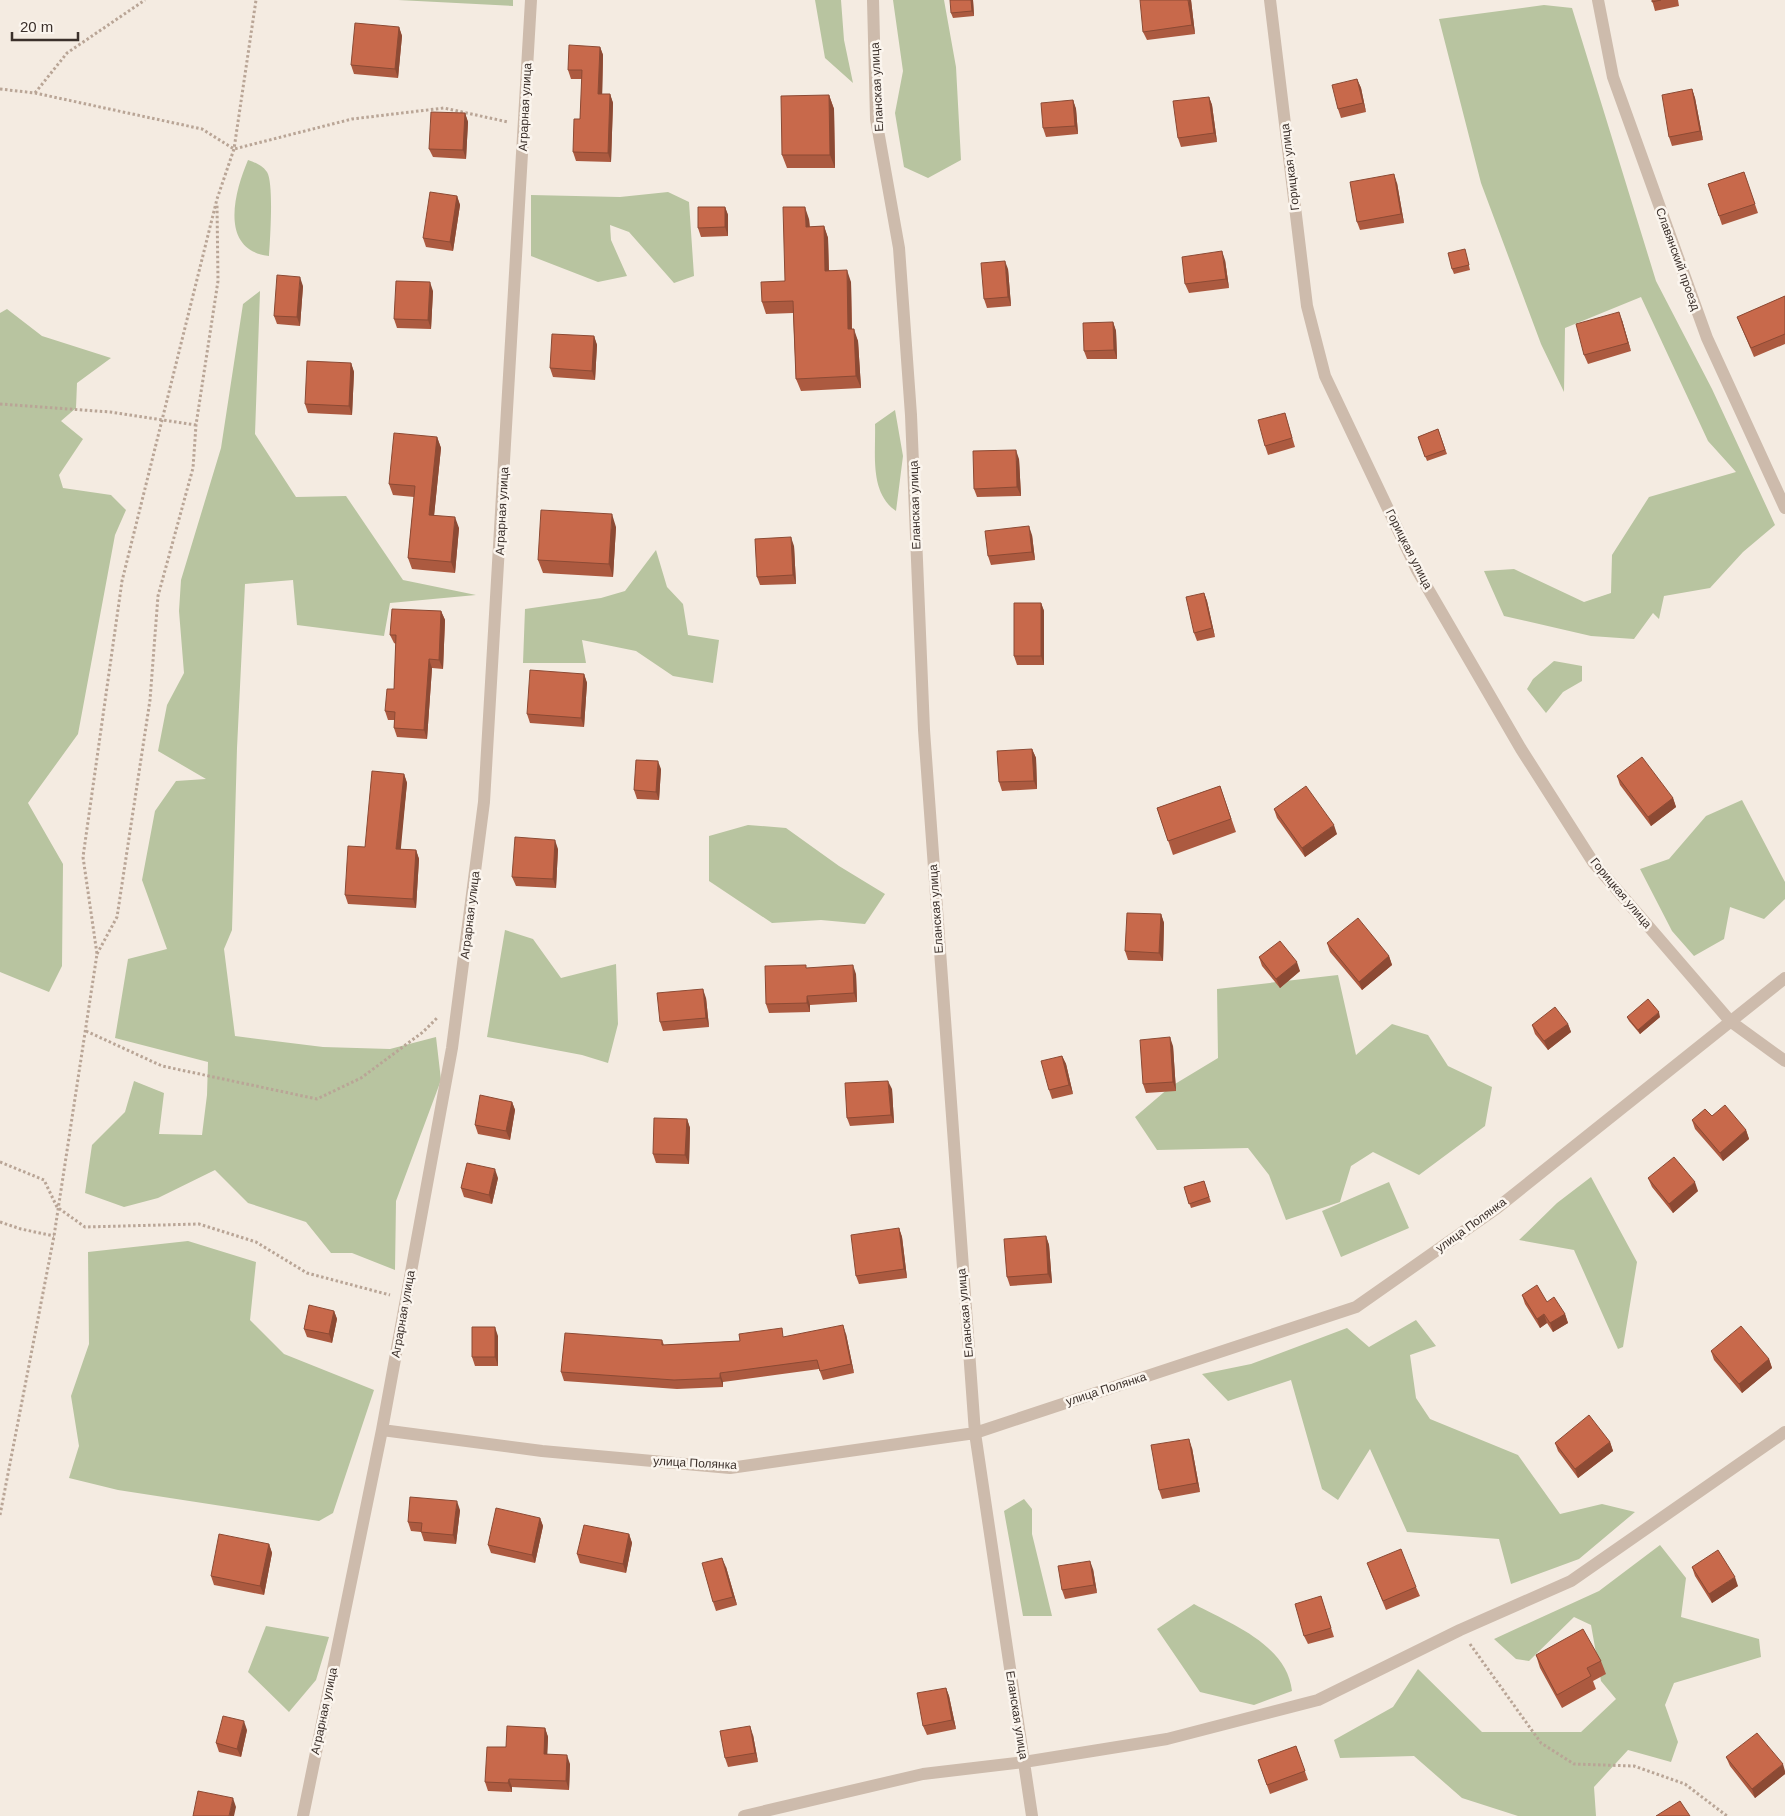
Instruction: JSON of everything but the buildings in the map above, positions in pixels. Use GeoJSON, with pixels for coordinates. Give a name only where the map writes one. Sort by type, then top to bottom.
{"type":"FeatureCollection","features":[{"type":"Feature","properties":{"kind":"street","name":"Аграрная улица"},"geometry":{"type":"LineString","coordinates":[[303,1816],[382,1430],[452,1048],[484,802],[531,0]]}},
{"type":"Feature","properties":{"kind":"street","name":"Еланская улица"},"geometry":{"type":"LineString","coordinates":[[873,0],[876,119],[899,248],[910,396],[924,730],[975,1432],[1032,1816]]}},
{"type":"Feature","properties":{"kind":"street","name":"Горицкая улица"},"geometry":{"type":"LineString","coordinates":[[1270,0],[1307,306],[1324,376],[1417,570],[1521,749],[1593,862],[1730,1021]]}},
{"type":"Feature","properties":{"kind":"street","name":"Славянский проезд"},"geometry":{"type":"LineString","coordinates":[[1598,0],[1613,78],[1707,338],[1785,508]]}},
{"type":"Feature","properties":{"kind":"street","name":"улица Полянка"},"geometry":{"type":"LineString","coordinates":[[382,1430],[542,1452],[730,1468],[975,1432],[1356,1307],[1497,1208],[1785,978]]}},
{"type":"Feature","properties":{"kind":"street"},"geometry":{"type":"LineString","coordinates":[[1730,1021],[1785,1061]]}},
{"type":"Feature","properties":{"kind":"street"},"geometry":{"type":"LineString","coordinates":[[744,1816],[923,1774],[1024,1762],[1167,1739],[1318,1700],[1460,1630],[1571,1581],[1785,1432]]}},
{"type":"Feature","properties":{"kind":"path"},"geometry":{"type":"LineString","coordinates":[[35,93],[67,53],[145,0]]}},
{"type":"Feature","properties":{"kind":"path"},"geometry":{"type":"LineString","coordinates":[[0,1515],[54,1236],[97,954],[83,857],[122,581],[216,199],[234,149],[256,0]]}},
{"type":"Feature","properties":{"kind":"path"},"geometry":{"type":"LineString","coordinates":[[0,89],[35,93],[202,129],[234,149],[352,119],[444,108],[524,125]]}},
{"type":"Feature","properties":{"kind":"path"},"geometry":{"type":"LineString","coordinates":[[97,954],[117,917],[150,700],[158,596],[193,468],[196,425],[218,281],[216,199]]}},
{"type":"Feature","properties":{"kind":"path"},"geometry":{"type":"LineString","coordinates":[[0,404],[110,412],[196,425]]}},
{"type":"Feature","properties":{"kind":"path"},"geometry":{"type":"LineString","coordinates":[[86,1031],[162,1066],[317,1099],[361,1078],[423,1032],[459,994]]}},
{"type":"Feature","properties":{"kind":"path"},"geometry":{"type":"LineString","coordinates":[[0,1162],[44,1180],[57,1207],[85,1227],[199,1224],[256,1242],[306,1273],[406,1299]]}},
{"type":"Feature","properties":{"kind":"path"},"geometry":{"type":"LineString","coordinates":[[0,1222],[21,1229],[54,1236]]}},
{"type":"Feature","properties":{"kind":"path"},"geometry":{"type":"LineString","coordinates":[[1460,1630],[1541,1743],[1574,1764],[1634,1766],[1685,1784],[1727,1816]]}},
{"type":"Feature","properties":{"kind":"green space"},"geometry":{"type":"Polygon","coordinates":[[[398,0],[513,0],[513,6],[398,0]]]}},
{"type":"Feature","properties":{"kind":"green space"},"geometry":{"type":"Polygon","coordinates":[[[815,0],[841,0],[844,40],[853,83],[825,58],[815,0]]]}},
{"type":"Feature","properties":{"kind":"green space"},"geometry":{"type":"Polygon","coordinates":[[[893,0],[944,0],[956,67],[961,160],[928,178],[904,167],[895,113],[903,71],[893,0]]]}},
{"type":"Feature","properties":{"kind":"green space"},"geometry":{"type":"Polygon","coordinates":[[[1544,5],[1572,8],[1656,281],[1712,389],[1775,525],[1743,552],[1710,588],[1664,596],[1659,619],[1653,613],[1634,639],[1591,636],[1504,616],[1484,571],[1514,569],[1584,602],[1611,593],[1612,555],[1649,497],[1736,472],[1708,441],[1641,297],[1565,328],[1564,392],[1541,344],[1481,183],[1439,19],[1544,5]]]}},
{"type":"Feature","properties":{"kind":"green space"},"geometry":{"type":"Polygon","coordinates":[[[248,160],[263,168],[269,178],[271,213],[269,256],[253,252],[243,243],[237,232],[234,218],[235,203],[248,160]]]}},
{"type":"Feature","properties":{"kind":"green space"},"geometry":{"type":"Polygon","coordinates":[[[668,192],[689,202],[694,276],[674,283],[629,232],[610,225],[611,240],[627,276],[598,282],[531,256],[531,195],[620,197],[668,192]]]}},
{"type":"Feature","properties":{"kind":"green space"},"geometry":{"type":"Polygon","coordinates":[[[260,291],[255,434],[296,497],[346,496],[403,580],[476,595],[390,603],[384,636],[297,625],[293,580],[245,584],[237,748],[232,930],[224,949],[235,1036],[323,1047],[390,1049],[436,1037],[441,1080],[396,1201],[395,1270],[352,1253],[331,1253],[306,1222],[248,1203],[215,1170],[158,1198],[124,1207],[85,1193],[92,1145],[125,1112],[134,1081],[164,1093],[159,1134],[202,1135],[207,1095],[208,1062],[115,1038],[128,959],[167,949],[142,880],[155,811],[176,781],[206,779],[158,751],[167,705],[184,673],[179,611],[181,580],[221,448],[243,304],[260,291]]]}},
{"type":"Feature","properties":{"kind":"green space"},"geometry":{"type":"Polygon","coordinates":[[[7,309],[42,336],[111,358],[77,383],[76,408],[61,421],[83,439],[59,475],[63,488],[111,495],[126,510],[115,535],[78,734],[28,803],[63,864],[62,966],[49,992],[0,972],[0,313],[7,309]]]}},
{"type":"Feature","properties":{"kind":"green space"},"geometry":{"type":"Polygon","coordinates":[[[895,410],[903,456],[896,511],[881,494],[875,460],[875,424],[895,410]]]}},
{"type":"Feature","properties":{"kind":"green space"},"geometry":{"type":"Polygon","coordinates":[[[656,550],[667,587],[683,604],[688,635],[719,640],[713,683],[673,676],[636,651],[582,640],[586,663],[523,663],[525,609],[601,598],[625,591],[656,550]]]}},
{"type":"Feature","properties":{"kind":"green space"},"geometry":{"type":"Polygon","coordinates":[[[1554,661],[1582,666],[1582,681],[1563,692],[1546,713],[1527,689],[1533,679],[1554,661]]]}},
{"type":"Feature","properties":{"kind":"green space"},"geometry":{"type":"Polygon","coordinates":[[[1742,800],[1785,882],[1785,899],[1764,919],[1730,907],[1724,939],[1694,956],[1672,931],[1640,869],[1669,859],[1706,816],[1742,800]]]}},
{"type":"Feature","properties":{"kind":"green space"},"geometry":{"type":"Polygon","coordinates":[[[748,825],[786,828],[839,866],[885,894],[865,924],[821,920],[772,923],[709,881],[709,836],[748,825]]]}},
{"type":"Feature","properties":{"kind":"green space"},"geometry":{"type":"Polygon","coordinates":[[[505,930],[533,939],[561,978],[616,964],[618,1024],[608,1063],[582,1055],[487,1037],[505,930]]]}},
{"type":"Feature","properties":{"kind":"green space"},"geometry":{"type":"Polygon","coordinates":[[[1338,975],[1356,1055],[1392,1024],[1428,1035],[1448,1066],[1492,1087],[1485,1126],[1419,1175],[1373,1152],[1351,1166],[1340,1202],[1286,1220],[1269,1175],[1248,1148],[1157,1150],[1135,1117],[1170,1087],[1218,1058],[1217,989],[1338,975]]]}},
{"type":"Feature","properties":{"kind":"green space"},"geometry":{"type":"Polygon","coordinates":[[[1591,1177],[1637,1262],[1623,1347],[1618,1349],[1574,1250],[1519,1240],[1557,1203],[1591,1177]]]}},
{"type":"Feature","properties":{"kind":"green space"},"geometry":{"type":"Polygon","coordinates":[[[1389,1182],[1409,1228],[1341,1257],[1322,1211],[1389,1182]]]}},
{"type":"Feature","properties":{"kind":"green space"},"geometry":{"type":"Polygon","coordinates":[[[188,1241],[256,1262],[250,1320],[284,1354],[374,1390],[333,1513],[319,1521],[118,1490],[69,1478],[79,1446],[71,1396],[89,1344],[88,1252],[188,1241]]]}},
{"type":"Feature","properties":{"kind":"green space"},"geometry":{"type":"Polygon","coordinates":[[[1416,1320],[1436,1346],[1410,1355],[1416,1398],[1430,1419],[1518,1455],[1560,1514],[1602,1504],[1635,1512],[1579,1559],[1511,1584],[1499,1539],[1407,1532],[1370,1449],[1338,1500],[1322,1489],[1291,1380],[1228,1401],[1202,1374],[1251,1364],[1347,1328],[1369,1347],[1416,1320]]]}},
{"type":"Feature","properties":{"kind":"green space"},"geometry":{"type":"Polygon","coordinates":[[[1024,1499],[1032,1509],[1032,1534],[1052,1616],[1023,1616],[1004,1511],[1024,1499]]]}},
{"type":"Feature","properties":{"kind":"green space"},"geometry":{"type":"Polygon","coordinates":[[[1660,1545],[1686,1578],[1681,1617],[1759,1639],[1761,1657],[1674,1683],[1665,1705],[1678,1742],[1671,1762],[1628,1750],[1594,1787],[1596,1816],[1518,1816],[1462,1798],[1414,1756],[1340,1758],[1334,1740],[1393,1707],[1418,1669],[1482,1732],[1581,1732],[1616,1699],[1601,1681],[1591,1625],[1574,1617],[1529,1661],[1516,1659],[1494,1639],[1599,1591],[1660,1545]]]}},
{"type":"Feature","properties":{"kind":"green space"},"geometry":{"type":"Polygon","coordinates":[[[1194,1604],[1239,1627],[1268,1648],[1280,1660],[1288,1675],[1292,1691],[1254,1705],[1200,1692],[1157,1629],[1194,1604]]]}},
{"type":"Feature","properties":{"kind":"green space"},"geometry":{"type":"Polygon","coordinates":[[[266,1626],[329,1637],[316,1680],[289,1712],[248,1672],[266,1626]]]}}]}
